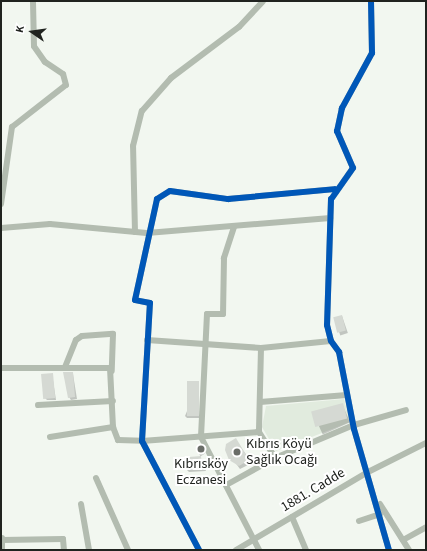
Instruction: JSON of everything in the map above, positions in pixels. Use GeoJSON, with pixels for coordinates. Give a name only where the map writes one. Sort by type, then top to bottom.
{"type":"FeatureCollection","features":[{"type":"Feature","properties":{"kind":"street"},"geometry":{"type":"LineString","coordinates":[[1,204],[9,137],[14,124],[66,85],[63,74],[45,62],[34,46],[33,1]]}},
{"type":"Feature","properties":{"kind":"street"},"geometry":{"type":"LineString","coordinates":[[135,232],[133,146],[142,111],[171,78],[239,27],[263,1]]}},
{"type":"Feature","properties":{"kind":"street"},"geometry":{"type":"LineString","coordinates":[[370,1],[372,53],[342,108],[337,131],[353,168],[336,189],[330,218],[327,325],[330,341],[339,352],[354,425],[389,550]]}},
{"type":"Feature","properties":{"kind":"street"},"geometry":{"type":"LineString","coordinates":[[199,550],[142,441],[150,304],[135,300],[147,233],[157,199],[170,190],[228,199],[336,189]]}},
{"type":"Feature","properties":{"kind":"street"},"geometry":{"type":"LineString","coordinates":[[1,228],[50,224],[147,233],[234,228],[330,218]]}},
{"type":"Feature","properties":{"kind":"street"},"geometry":{"type":"LineString","coordinates":[[234,228],[224,258],[223,314],[207,314],[201,437],[228,484],[259,550]]}},
{"type":"Feature","properties":{"kind":"street"},"geometry":{"type":"LineString","coordinates":[[65,367],[76,340],[82,336],[113,334],[113,426],[118,440],[142,441],[259,432]]}},
{"type":"Feature","properties":{"kind":"street"},"geometry":{"type":"LineString","coordinates":[[147,340],[262,348],[330,341]]}},
{"type":"Feature","properties":{"kind":"street"},"geometry":{"type":"LineString","coordinates":[[262,348],[259,432],[275,458]]}},
{"type":"Feature","properties":{"kind":"street"},"geometry":{"type":"LineString","coordinates":[[1,368],[104,366],[112,373]]}},
{"type":"Feature","properties":{"kind":"street"},"geometry":{"type":"LineString","coordinates":[[260,402],[347,394]]}},
{"type":"Feature","properties":{"kind":"street"},"geometry":{"type":"LineString","coordinates":[[38,405],[113,401]]}},
{"type":"Feature","properties":{"kind":"street"},"geometry":{"type":"LineString","coordinates":[[228,484],[275,458],[354,425],[406,410]]}},
{"type":"Feature","properties":{"kind":"street"},"geometry":{"type":"LineString","coordinates":[[50,437],[113,426]]}},
{"type":"Feature","properties":{"kind":"street","name":"1881. Cadde"},"geometry":{"type":"LineString","coordinates":[[236,550],[368,472],[426,443]]}},
{"type":"Feature","properties":{"kind":"street"},"geometry":{"type":"LineString","coordinates":[[96,478],[128,550]]}},
{"type":"Feature","properties":{"kind":"street"},"geometry":{"type":"LineString","coordinates":[[375,497],[409,550]]}},
{"type":"Feature","properties":{"kind":"street"},"geometry":{"type":"LineString","coordinates":[[81,504],[89,550]]}},
{"type":"Feature","properties":{"kind":"street"},"geometry":{"type":"LineString","coordinates":[[359,521],[380,514]]}},
{"type":"Feature","properties":{"kind":"street"},"geometry":{"type":"LineString","coordinates":[[292,517],[306,550]]}},
{"type":"Feature","properties":{"kind":"street"},"geometry":{"type":"LineString","coordinates":[[403,540],[426,527]]}},
{"type":"Feature","properties":{"kind":"street"},"geometry":{"type":"LineString","coordinates":[[2,550],[2,538],[63,539],[64,550]]}},
{"type":"Feature","properties":{"kind":"shaded area"},"geometry":{"type":"Polygon","coordinates":[[[344,399],[350,422],[276,451],[262,427],[266,406],[344,399]]]}},
{"type":"Feature","properties":{"kind":"building"},"geometry":{"type":"Polygon","coordinates":[[[342,315],[346,331],[337,333],[333,317],[342,315]]]}},
{"type":"Feature","properties":{"kind":"building"},"geometry":{"type":"Polygon","coordinates":[[[63,372],[73,372],[75,397],[68,398],[63,372]]]}},
{"type":"Feature","properties":{"kind":"building"},"geometry":{"type":"Polygon","coordinates":[[[53,373],[55,398],[43,399],[41,374],[53,373]]]}},
{"type":"Feature","properties":{"kind":"building"},"geometry":{"type":"Polygon","coordinates":[[[187,381],[199,381],[199,416],[187,416],[187,381]]]}},
{"type":"Feature","properties":{"kind":"building"},"geometry":{"type":"Polygon","coordinates":[[[343,403],[347,418],[315,427],[311,412],[343,403]]]}},
{"type":"Feature","properties":{"kind":"building","name":"Kıbrıs Köyü Sağlık Ocağı"},"geometry":{"type":"Polygon","coordinates":[[[236,438],[249,460],[239,466],[229,460],[225,450],[226,444],[236,438]]]}},
{"type":"Feature","properties":{"kind":"building"},"geometry":{"type":"Polygon","coordinates":[[[201,456],[202,467],[184,469],[183,458],[201,456]]]}},
{"type":"Feature","properties":{"kind":"cycle path"},"geometry":{"type":"LineString","coordinates":[[371,1],[372,53],[342,108],[337,131],[353,168],[331,199],[327,325],[331,341],[339,352],[354,429],[389,550]]}},
{"type":"Feature","properties":{"kind":"cycle path"},"geometry":{"type":"LineString","coordinates":[[199,550],[142,441],[150,303],[135,300],[157,199],[170,191],[228,199],[335,189]]}},
{"type":"Feature","properties":{"kind":"place","name":"Kıbrısköy Eczanesi"},"geometry":{"type":"Point","coordinates":[201,449]}},
{"type":"Feature","properties":{"kind":"place","name":"Kıbrıs Köyü Sağlık Ocağı"},"geometry":{"type":"Point","coordinates":[237,452]}}]}
